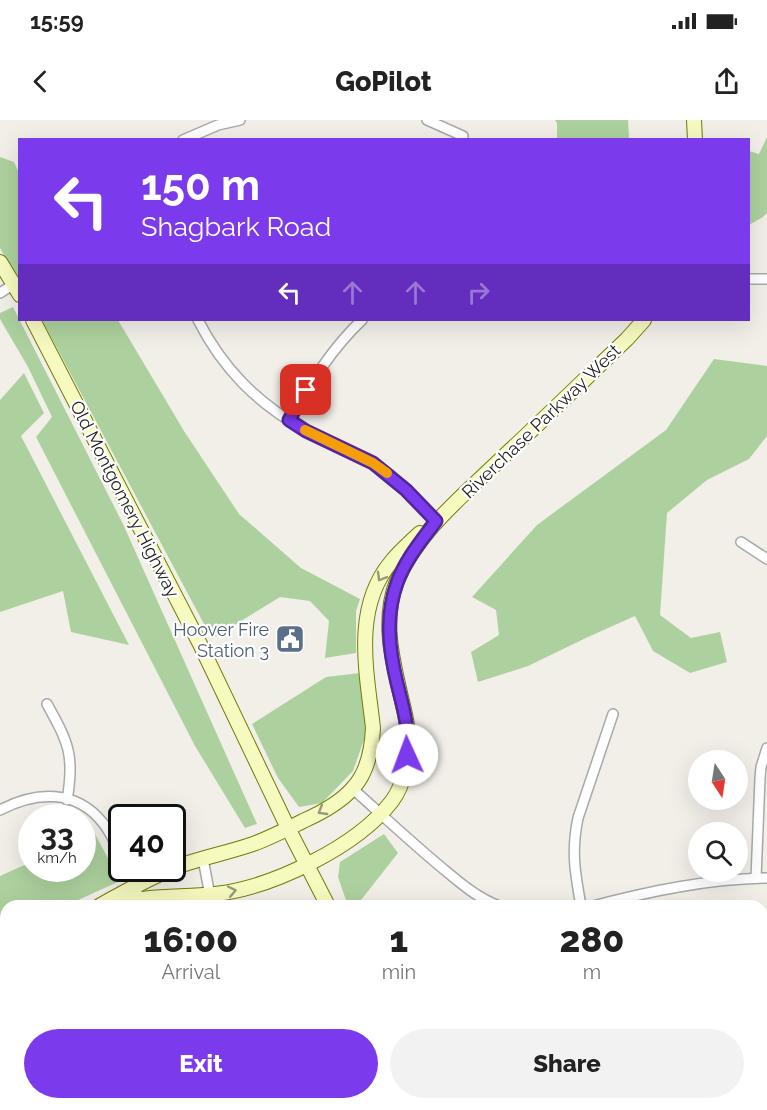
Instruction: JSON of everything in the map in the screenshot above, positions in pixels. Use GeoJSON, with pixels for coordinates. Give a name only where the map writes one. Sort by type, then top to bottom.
{"type":"FeatureCollection","features":[{"type":"Feature","properties":{"kind":"street"},"geometry":{"type":"LineString","coordinates":[[188,138],[218,125],[240,120]]}},
{"type":"Feature","properties":{"kind":"street"},"geometry":{"type":"LineString","coordinates":[[427,120],[463,136]]}},
{"type":"Feature","properties":{"kind":"street"},"geometry":{"type":"LineString","coordinates":[[694,120],[695,138]]}},
{"type":"Feature","properties":{"kind":"street"},"geometry":{"type":"LineString","coordinates":[[0,262],[17,290],[0,293]]}},
{"type":"Feature","properties":{"kind":"street"},"geometry":{"type":"LineString","coordinates":[[750,279],[767,279]]}},
{"type":"Feature","properties":{"kind":"street","name":"Old Montgomery Highway"},"geometry":{"type":"LineString","coordinates":[[34,321],[200,644],[325,900]]}},
{"type":"Feature","properties":{"kind":"street"},"geometry":{"type":"LineString","coordinates":[[199,321],[223,360],[266,405],[306,431],[373,463],[406,490],[436,521]]}},
{"type":"Feature","properties":{"kind":"street"},"geometry":{"type":"LineString","coordinates":[[289,420],[324,365],[345,337],[361,321]]}},
{"type":"Feature","properties":{"kind":"street","name":"Riverchase Parkway West"},"geometry":{"type":"LineString","coordinates":[[123,900],[182,865],[253,844],[288,828],[322,811],[353,789],[363,772],[372,740],[373,728],[364,637],[367,613],[383,574],[390,563],[412,540],[436,521],[643,321]]}},
{"type":"Feature","properties":{"kind":"street","name":"Riverchase Parkway West"},"geometry":{"type":"LineString","coordinates":[[116,900],[138,892],[210,900],[254,885],[307,865],[350,841],[393,800],[404,772],[408,736],[391,652],[389,625],[391,601],[397,582],[409,560],[436,521]]}},
{"type":"Feature","properties":{"kind":"street"},"geometry":{"type":"LineString","coordinates":[[741,542],[767,559]]}},
{"type":"Feature","properties":{"kind":"street"},"geometry":{"type":"LineString","coordinates":[[47,704],[68,746],[71,770],[68,800]]}},
{"type":"Feature","properties":{"kind":"street"},"geometry":{"type":"LineString","coordinates":[[580,900],[574,870],[574,835],[613,714]]}},
{"type":"Feature","properties":{"kind":"street"},"geometry":{"type":"LineString","coordinates":[[756,878],[760,778],[767,748]]}},
{"type":"Feature","properties":{"kind":"street"},"geometry":{"type":"LineString","coordinates":[[353,789],[425,854],[461,884],[486,900]]}},
{"type":"Feature","properties":{"kind":"street"},"geometry":{"type":"LineString","coordinates":[[0,810],[31,797],[52,796],[86,808],[108,830]]}},
{"type":"Feature","properties":{"kind":"street"},"geometry":{"type":"LineString","coordinates":[[203,859],[210,900]]}},
{"type":"Feature","properties":{"kind":"street"},"geometry":{"type":"LineString","coordinates":[[616,900],[718,880],[767,878]]}},
{"type":"Feature","properties":{"kind":"street"},"geometry":{"type":"LineString","coordinates":[[133,882],[138,892]]}},
{"type":"Feature","properties":{"kind":"green space"},"geometry":{"type":"Polygon","coordinates":[[[555,120],[628,120],[629,138],[557,138],[555,120]]]}},
{"type":"Feature","properties":{"kind":"green space"},"geometry":{"type":"Polygon","coordinates":[[[767,137],[767,213],[750,224],[750,151],[759,154],[767,137]]]}},
{"type":"Feature","properties":{"kind":"green space"},"geometry":{"type":"Polygon","coordinates":[[[0,157],[14,162],[18,171],[18,279],[0,248],[0,157]]]}},
{"type":"Feature","properties":{"kind":"green space"},"geometry":{"type":"Polygon","coordinates":[[[13,307],[18,321],[20,321],[123,524],[257,824],[245,828],[195,746],[36,437],[52,417],[28,367],[0,319],[0,313],[13,307]]]}},
{"type":"Feature","properties":{"kind":"green space"},"geometry":{"type":"Polygon","coordinates":[[[43,321],[119,321],[184,431],[239,514],[301,568],[360,599],[356,611],[356,653],[325,658],[329,621],[310,601],[280,597],[212,639],[43,321]]]}},
{"type":"Feature","properties":{"kind":"green space"},"geometry":{"type":"Polygon","coordinates":[[[714,359],[767,366],[767,436],[749,459],[707,480],[667,513],[660,615],[691,638],[720,632],[727,662],[690,673],[653,651],[635,616],[528,666],[478,682],[471,652],[499,635],[496,610],[472,597],[537,525],[666,430],[714,359]]]}},
{"type":"Feature","properties":{"kind":"green space"},"geometry":{"type":"Polygon","coordinates":[[[24,373],[44,413],[21,436],[129,645],[71,632],[63,591],[0,612],[0,400],[24,373]]]}},
{"type":"Feature","properties":{"kind":"green space"},"geometry":{"type":"Polygon","coordinates":[[[360,673],[366,734],[353,771],[322,803],[299,807],[278,778],[252,724],[326,677],[360,673]]]}},
{"type":"Feature","properties":{"kind":"green space"},"geometry":{"type":"Polygon","coordinates":[[[384,834],[398,853],[361,900],[346,900],[338,877],[340,862],[384,834]]]}},
{"type":"Feature","properties":{"kind":"green space"},"geometry":{"type":"Polygon","coordinates":[[[96,836],[108,858],[108,882],[118,882],[78,900],[0,900],[0,876],[18,868],[18,882],[96,882],[96,836]]]}},
{"type":"Feature","properties":{"kind":"slow traffic"},"geometry":{"type":"LineString","coordinates":[[305,430],[373,463],[387,473]]}},
{"type":"Feature","properties":{"kind":"place","name":"Hoover Fire Station 3"},"geometry":{"type":"Point","coordinates":[290,639]}},
{"type":"Feature","properties":{"kind":"route"},"geometry":{"type":"LineString","coordinates":[[306,390],[289,420],[306,431],[373,463],[393,478],[436,521],[397,582],[389,614],[393,667],[408,736],[407,755]]}}]}
